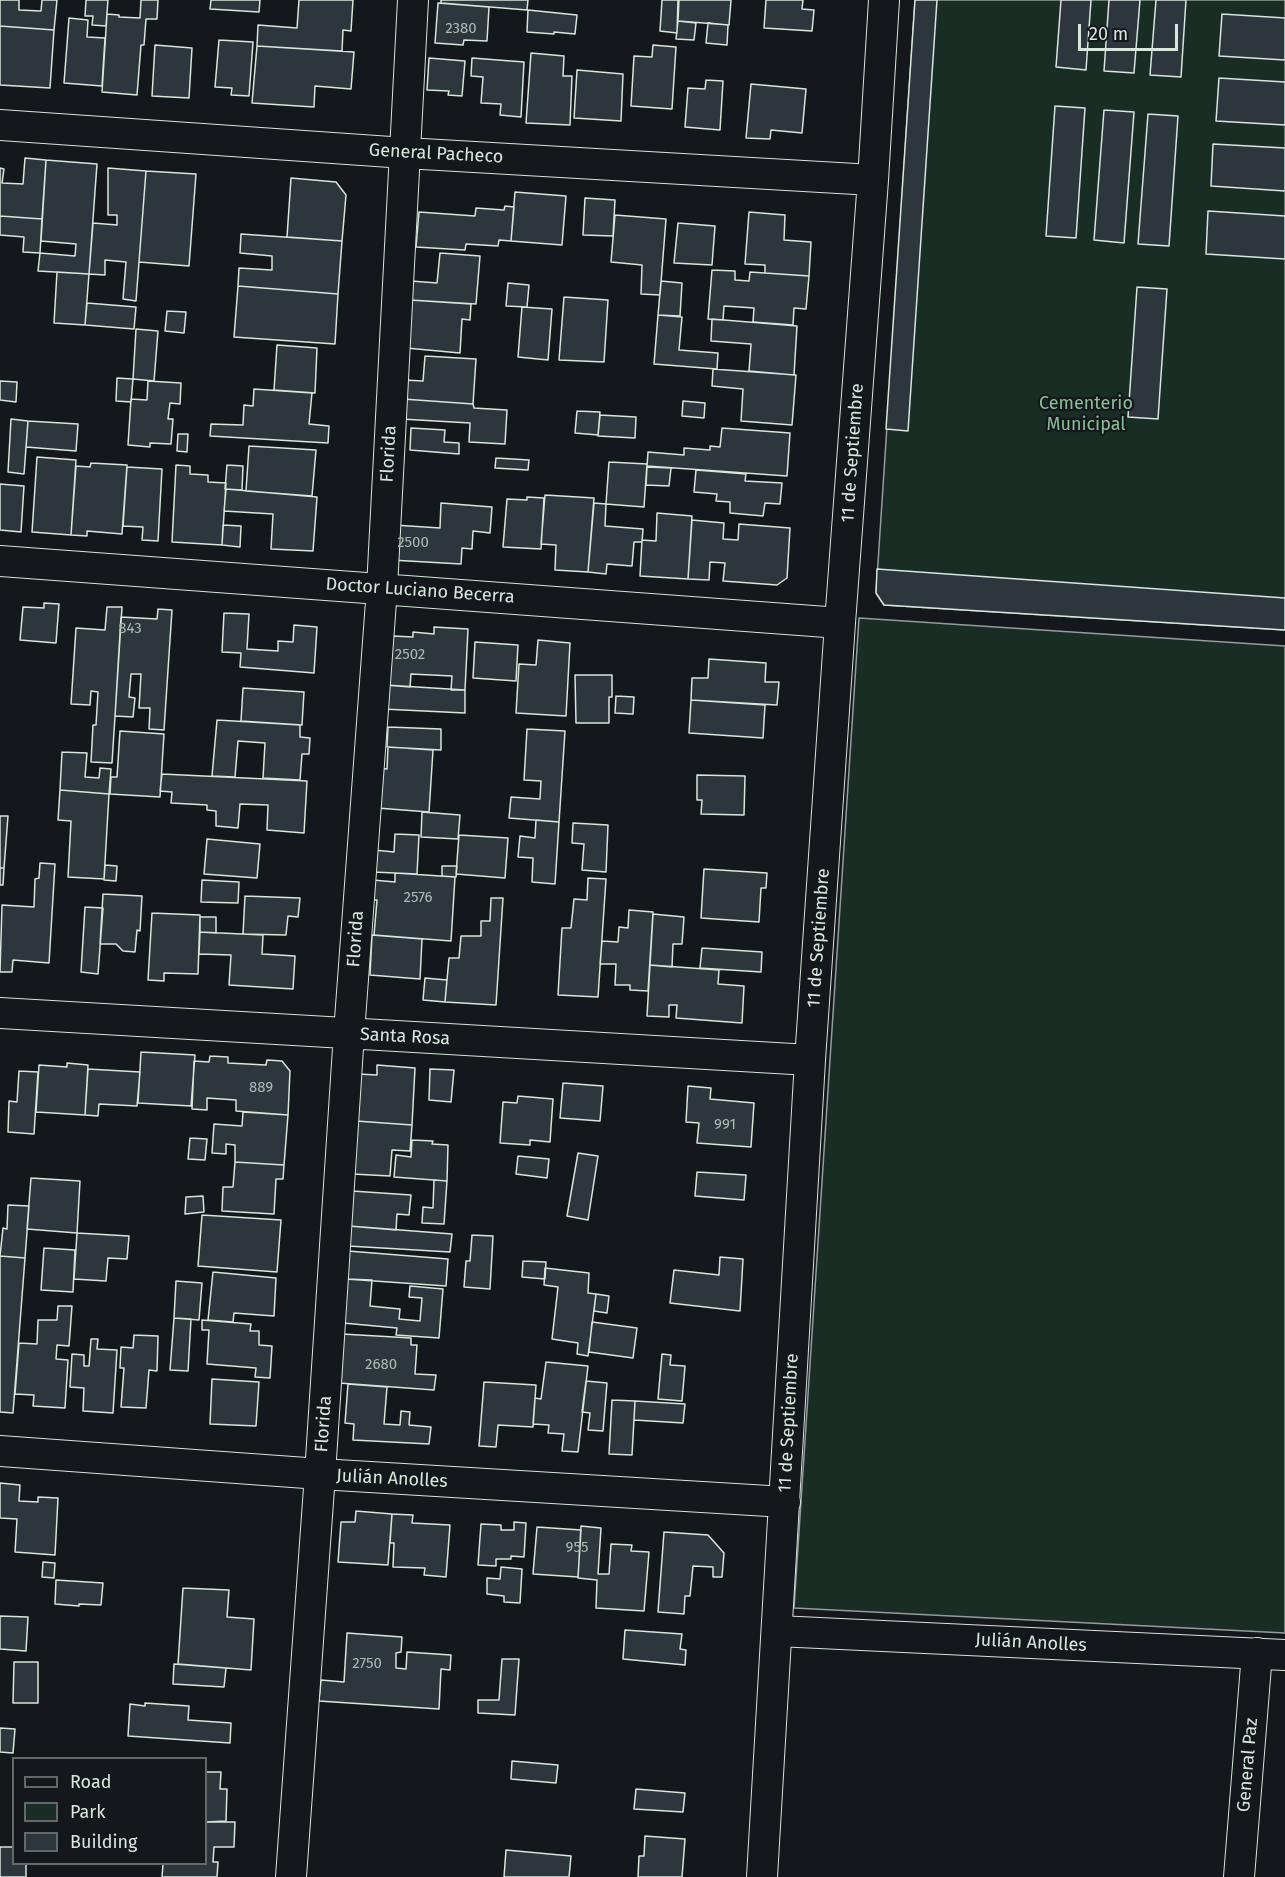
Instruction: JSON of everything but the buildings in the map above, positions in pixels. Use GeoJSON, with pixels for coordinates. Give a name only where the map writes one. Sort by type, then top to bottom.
{"type":"FeatureCollection","features":[{"type":"Feature","properties":{"kind":"street","name":"Florida"},"geometry":{"type":"LineString","coordinates":[[291,1877],[382,588],[413,0]]}},
{"type":"Feature","properties":{"kind":"street","name":"11 de Septiembre"},"geometry":{"type":"LineString","coordinates":[[762,1877],[810,1060],[884,0]]}},
{"type":"Feature","properties":{"kind":"street","name":"General Pacheco"},"geometry":{"type":"LineString","coordinates":[[0,125],[405,153],[873,180]]}},
{"type":"Feature","properties":{"kind":"street","name":"Doctor Luciano Becerra"},"geometry":{"type":"LineString","coordinates":[[0,561],[840,623]]}},
{"type":"Feature","properties":{"kind":"street","name":"Santa Rosa"},"geometry":{"type":"LineString","coordinates":[[0,1013],[810,1060]]}},
{"type":"Feature","properties":{"kind":"street","name":"Julián Anolles"},"geometry":{"type":"LineString","coordinates":[[0,1451],[785,1503]]}},
{"type":"Feature","properties":{"kind":"street","name":"Julián Anolles"},"geometry":{"type":"LineString","coordinates":[[777,1631],[1271,1654]]}},
{"type":"Feature","properties":{"kind":"street","name":"General Paz"},"geometry":{"type":"LineString","coordinates":[[1239,1877],[1271,1654]]}},
{"type":"Feature","properties":{"kind":"green space","name":"Cementerio Municipal"},"geometry":{"type":"Polygon","coordinates":[[[915,0],[1285,0],[1285,630],[884,605],[876,593],[915,0]]]}},
{"type":"Feature","properties":{"kind":"green space"},"geometry":{"type":"Polygon","coordinates":[[[859,618],[1285,646],[1285,1633],[794,1608],[859,618]]]}}]}
